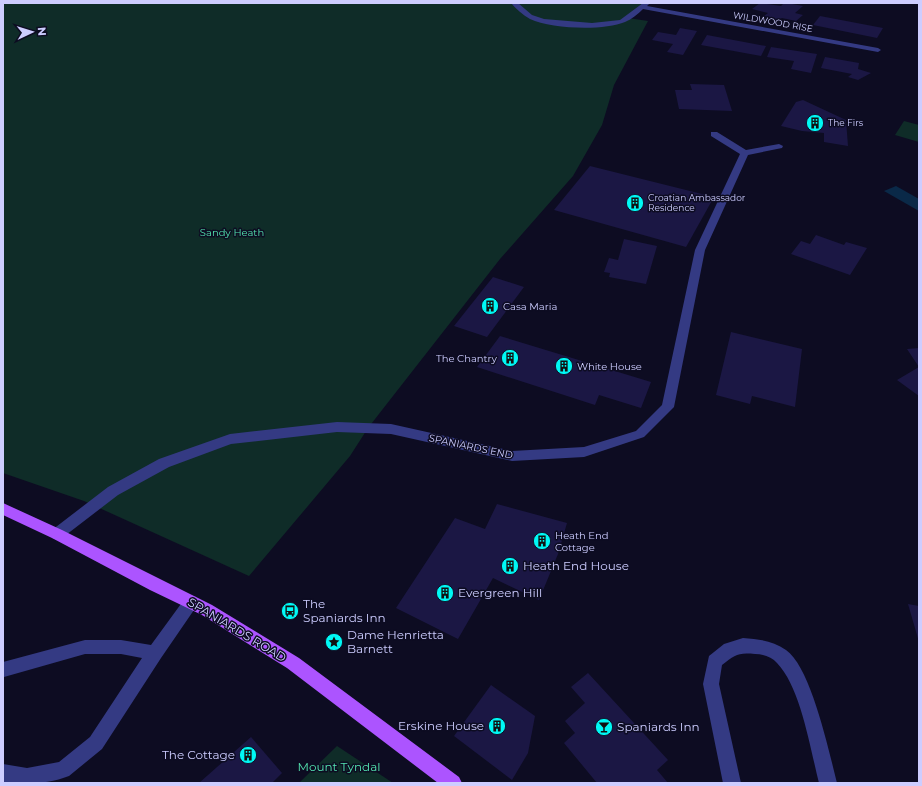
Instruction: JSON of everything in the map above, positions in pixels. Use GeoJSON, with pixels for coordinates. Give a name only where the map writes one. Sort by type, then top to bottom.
{"type":"FeatureCollection","features":[{"type":"Feature","properties":{"kind":"main road","name":"SPANIARDS ROAD"},"geometry":{"type":"LineString","coordinates":[[3,509],[57,534],[155,585],[207,610],[293,663],[452,783]]}},
{"type":"Feature","properties":{"kind":"street"},"geometry":{"type":"LineString","coordinates":[[514,3],[523,12],[536,19],[571,24],[599,24],[621,21],[636,13],[645,5]]}},
{"type":"Feature","properties":{"kind":"street","name":"WILDWOOD RISE"},"geometry":{"type":"LineString","coordinates":[[645,5],[878,50]]}},
{"type":"Feature","properties":{"kind":"street"},"geometry":{"type":"LineString","coordinates":[[714,134],[745,153],[779,146]]}},
{"type":"Feature","properties":{"kind":"street","name":"SPANIARDS END"},"geometry":{"type":"LineString","coordinates":[[57,534],[113,491],[157,466],[230,440],[337,427],[391,429],[512,456],[584,452],[640,434],[668,407],[700,250],[745,153]]}},
{"type":"Feature","properties":{"kind":"street"},"geometry":{"type":"LineString","coordinates":[[3,773],[27,777],[63,770],[96,743],[155,652],[191,602]]}},
{"type":"Feature","properties":{"kind":"street"},"geometry":{"type":"LineString","coordinates":[[732,783],[710,684],[715,661],[730,649],[743,645],[764,647],[782,656],[797,676],[807,703],[828,783]]}},
{"type":"Feature","properties":{"kind":"street"},"geometry":{"type":"LineString","coordinates":[[4,669],[85,647],[121,647],[155,652]]}},
{"type":"Feature","properties":{"kind":"green space","name":"Sandy Heath"},"geometry":{"type":"Polygon","coordinates":[[[3,3],[646,3],[628,18],[648,21],[614,85],[602,125],[573,176],[500,259],[368,428],[350,456],[249,576],[84,501],[3,473],[3,3]]]}},
{"type":"Feature","properties":{"kind":"green space"},"geometry":{"type":"Polygon","coordinates":[[[904,121],[919,125],[919,142],[895,135],[904,121]]]}},
{"type":"Feature","properties":{"kind":"green space","name":"Mount Tyndal"},"geometry":{"type":"Polygon","coordinates":[[[337,746],[393,783],[299,783],[337,746]]]}},
{"type":"Feature","properties":{"kind":"water"},"geometry":{"type":"Polygon","coordinates":[[[896,186],[919,199],[919,211],[884,191],[896,186]]]}},
{"type":"Feature","properties":{"kind":"building"},"geometry":{"type":"Polygon","coordinates":[[[760,3],[781,6],[784,3],[787,3],[803,6],[795,13],[803,15],[796,21],[782,18],[779,20],[764,16],[768,13],[752,9],[760,3]]]}},
{"type":"Feature","properties":{"kind":"building"},"geometry":{"type":"Polygon","coordinates":[[[820,16],[883,28],[877,38],[813,25],[820,16]]]}},
{"type":"Feature","properties":{"kind":"building"},"geometry":{"type":"Polygon","coordinates":[[[680,28],[697,31],[683,55],[667,52],[673,44],[652,40],[658,32],[676,35],[680,28]]]}},
{"type":"Feature","properties":{"kind":"building"},"geometry":{"type":"Polygon","coordinates":[[[707,35],[766,46],[761,56],[701,45],[707,35]]]}},
{"type":"Feature","properties":{"kind":"building"},"geometry":{"type":"Polygon","coordinates":[[[771,47],[817,54],[811,73],[791,69],[794,61],[767,57],[771,47]]]}},
{"type":"Feature","properties":{"kind":"building"},"geometry":{"type":"Polygon","coordinates":[[[825,57],[859,63],[858,69],[871,73],[858,80],[848,77],[852,74],[821,68],[825,57]]]}},
{"type":"Feature","properties":{"kind":"building"},"geometry":{"type":"Polygon","coordinates":[[[690,84],[724,85],[732,111],[679,109],[675,90],[692,90],[690,84]]]}},
{"type":"Feature","properties":{"kind":"building","name":"The Firs"},"geometry":{"type":"Polygon","coordinates":[[[803,100],[846,120],[848,146],[824,142],[824,133],[802,131],[781,126],[796,102],[803,100]]]}},
{"type":"Feature","properties":{"kind":"building","name":"Croatian Ambassador Residence"},"geometry":{"type":"Polygon","coordinates":[[[590,166],[714,197],[686,247],[554,210],[590,166]]]}},
{"type":"Feature","properties":{"kind":"building"},"geometry":{"type":"Polygon","coordinates":[[[816,235],[844,245],[846,242],[867,248],[850,275],[791,254],[801,241],[810,244],[816,235]]]}},
{"type":"Feature","properties":{"kind":"building"},"geometry":{"type":"Polygon","coordinates":[[[624,239],[657,246],[646,284],[609,277],[610,273],[604,272],[609,258],[618,260],[624,239]]]}},
{"type":"Feature","properties":{"kind":"building","name":"Casa Maria"},"geometry":{"type":"Polygon","coordinates":[[[493,277],[524,287],[487,337],[454,326],[493,277]]]}},
{"type":"Feature","properties":{"kind":"building"},"geometry":{"type":"Polygon","coordinates":[[[731,332],[802,349],[795,407],[752,396],[750,404],[716,395],[731,332]]]}},
{"type":"Feature","properties":{"kind":"building","name":"White House"},"geometry":{"type":"Polygon","coordinates":[[[500,336],[651,382],[641,408],[599,395],[595,405],[477,367],[500,336]]]}},
{"type":"Feature","properties":{"kind":"building"},"geometry":{"type":"Polygon","coordinates":[[[919,348],[919,367],[907,349],[919,348]]]}},
{"type":"Feature","properties":{"kind":"building"},"geometry":{"type":"Polygon","coordinates":[[[919,367],[919,396],[897,380],[919,367]]]}},
{"type":"Feature","properties":{"kind":"building"},"geometry":{"type":"Polygon","coordinates":[[[497,504],[567,523],[558,554],[539,600],[493,578],[458,639],[396,608],[455,518],[485,529],[497,504]]]}},
{"type":"Feature","properties":{"kind":"building"},"geometry":{"type":"Polygon","coordinates":[[[908,604],[919,606],[919,642],[908,604]]]}},
{"type":"Feature","properties":{"kind":"building","name":"Spaniards Inn"},"geometry":{"type":"Polygon","coordinates":[[[588,673],[668,760],[657,770],[668,783],[597,783],[564,743],[575,733],[565,721],[585,703],[571,687],[588,673]]]}},
{"type":"Feature","properties":{"kind":"building","name":"Erskine House"},"geometry":{"type":"Polygon","coordinates":[[[491,685],[535,716],[528,753],[512,780],[454,736],[491,685]]]}},
{"type":"Feature","properties":{"kind":"building","name":"The Cottage"},"geometry":{"type":"Polygon","coordinates":[[[251,737],[282,773],[272,783],[199,783],[251,737]]]}},
{"type":"Feature","properties":{"kind":"place","name":"The Firs"},"geometry":{"type":"Point","coordinates":[815,123]}},
{"type":"Feature","properties":{"kind":"place","name":"Croatian Ambassador Residence"},"geometry":{"type":"Point","coordinates":[635,203]}},
{"type":"Feature","properties":{"kind":"place","name":"Casa Maria"},"geometry":{"type":"Point","coordinates":[490,306]}},
{"type":"Feature","properties":{"kind":"place","name":"The Chantry"},"geometry":{"type":"Point","coordinates":[510,358]}},
{"type":"Feature","properties":{"kind":"place","name":"White House"},"geometry":{"type":"Point","coordinates":[564,366]}},
{"type":"Feature","properties":{"kind":"place","name":"Heath End Cottage"},"geometry":{"type":"Point","coordinates":[542,541]}},
{"type":"Feature","properties":{"kind":"place","name":"Heath End House"},"geometry":{"type":"Point","coordinates":[510,566]}},
{"type":"Feature","properties":{"kind":"place","name":"Evergreen Hill"},"geometry":{"type":"Point","coordinates":[445,593]}},
{"type":"Feature","properties":{"kind":"place","name":"The Spaniards Inn"},"geometry":{"type":"Point","coordinates":[290,611]}},
{"type":"Feature","properties":{"kind":"place","name":"Dame Henrietta Barnett"},"geometry":{"type":"Point","coordinates":[334,642]}},
{"type":"Feature","properties":{"kind":"place","name":"Erskine House"},"geometry":{"type":"Point","coordinates":[497,726]}},
{"type":"Feature","properties":{"kind":"place","name":"Spaniards Inn"},"geometry":{"type":"Point","coordinates":[604,727]}},
{"type":"Feature","properties":{"kind":"place","name":"The Cottage"},"geometry":{"type":"Point","coordinates":[248,755]}}]}
